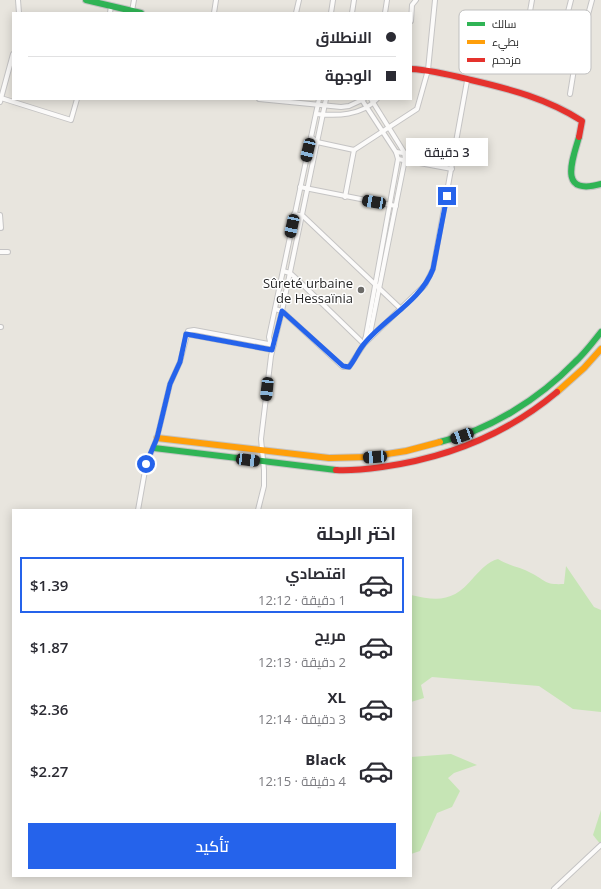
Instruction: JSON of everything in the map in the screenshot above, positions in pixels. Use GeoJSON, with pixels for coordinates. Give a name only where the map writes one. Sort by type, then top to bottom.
{"type":"FeatureCollection","features":[{"type":"Feature","properties":{"kind":"street"},"geometry":{"type":"LineString","coordinates":[[18,0],[19,12]]}},
{"type":"Feature","properties":{"kind":"street"},"geometry":{"type":"LineString","coordinates":[[86,0],[100,2],[136,12]]}},
{"type":"Feature","properties":{"kind":"street"},"geometry":{"type":"LineString","coordinates":[[132,11],[134,0]]}},
{"type":"Feature","properties":{"kind":"street"},"geometry":{"type":"LineString","coordinates":[[214,12],[216,0]]}},
{"type":"Feature","properties":{"kind":"street"},"geometry":{"type":"LineString","coordinates":[[296,12],[299,0]]}},
{"type":"Feature","properties":{"kind":"street"},"geometry":{"type":"LineString","coordinates":[[331,12],[333,0]]}},
{"type":"Feature","properties":{"kind":"street"},"geometry":{"type":"LineString","coordinates":[[352,12],[354,0]]}},
{"type":"Feature","properties":{"kind":"street"},"geometry":{"type":"LineString","coordinates":[[385,12],[387,0]]}},
{"type":"Feature","properties":{"kind":"street"},"geometry":{"type":"LineString","coordinates":[[412,12],[412,5],[416,0]]}},
{"type":"Feature","properties":{"kind":"street"},"geometry":{"type":"LineString","coordinates":[[312,137],[317,142],[354,150],[416,109],[428,70],[435,0]]}},
{"type":"Feature","properties":{"kind":"street"},"geometry":{"type":"LineString","coordinates":[[530,10],[532,0]]}},
{"type":"Feature","properties":{"kind":"street"},"geometry":{"type":"LineString","coordinates":[[568,10],[571,0]]}},
{"type":"Feature","properties":{"kind":"street"},"geometry":{"type":"LineString","coordinates":[[589,10],[592,0]]}},
{"type":"Feature","properties":{"kind":"street"},"geometry":{"type":"LineString","coordinates":[[110,12],[111,6]]}},
{"type":"Feature","properties":{"kind":"street"},"geometry":{"type":"LineString","coordinates":[[12,58],[0,100],[71,120],[77,100]]}},
{"type":"Feature","properties":{"kind":"street"},"geometry":{"type":"LineString","coordinates":[[412,68],[428,70],[467,81],[521,92],[570,113],[582,121],[582,130],[569,172],[573,180],[581,187],[594,187],[601,184]]}},
{"type":"Feature","properties":{"kind":"street"},"geometry":{"type":"LineString","coordinates":[[570,94],[573,74]]}},
{"type":"Feature","properties":{"kind":"street"},"geometry":{"type":"LineString","coordinates":[[275,309],[282,311],[343,366],[349,367],[366,341],[425,285],[433,269],[454,160],[467,81]]}},
{"type":"Feature","properties":{"kind":"street"},"geometry":{"type":"LineString","coordinates":[[267,100],[324,107],[349,106],[363,100],[396,152],[398,159],[388,204],[366,341]]}},
{"type":"Feature","properties":{"kind":"street"},"geometry":{"type":"LineString","coordinates":[[274,345],[269,339],[319,100]]}},
{"type":"Feature","properties":{"kind":"street"},"geometry":{"type":"LineString","coordinates":[[258,509],[264,486],[262,434],[272,350],[303,216],[326,100]]}},
{"type":"Feature","properties":{"kind":"street"},"geometry":{"type":"LineString","coordinates":[[316,114],[351,113],[367,107],[374,100],[404,152],[405,159],[396,206],[366,341]]}},
{"type":"Feature","properties":{"kind":"street"},"geometry":{"type":"LineString","coordinates":[[345,197],[354,150]]}},
{"type":"Feature","properties":{"kind":"street"},"geometry":{"type":"LineString","coordinates":[[396,152],[454,160]]}},
{"type":"Feature","properties":{"kind":"street"},"geometry":{"type":"LineString","coordinates":[[398,159],[405,159],[452,169]]}},
{"type":"Feature","properties":{"kind":"street"},"geometry":{"type":"LineString","coordinates":[[300,187],[308,190],[396,206]]}},
{"type":"Feature","properties":{"kind":"street"},"geometry":{"type":"LineString","coordinates":[[294,214],[303,216],[401,309]]}},
{"type":"Feature","properties":{"kind":"street"},"geometry":{"type":"LineString","coordinates":[[0,216],[1,228]]}},
{"type":"Feature","properties":{"kind":"street"},"geometry":{"type":"LineString","coordinates":[[0,252],[8,252]]}},
{"type":"Feature","properties":{"kind":"street"},"geometry":{"type":"LineString","coordinates":[[283,272],[290,273],[366,341]]}},
{"type":"Feature","properties":{"kind":"street"},"geometry":{"type":"LineString","coordinates":[[138,509],[146,464],[154,448],[170,384],[180,362],[186,334],[192,329],[274,345]]}},
{"type":"Feature","properties":{"kind":"street"},"geometry":{"type":"LineString","coordinates":[[157,438],[327,458],[389,456],[421,449],[480,428],[534,398],[581,356],[601,332]]}},
{"type":"Feature","properties":{"kind":"street"},"geometry":{"type":"LineString","coordinates":[[186,334],[272,350]]}},
{"type":"Feature","properties":{"kind":"street"},"geometry":{"type":"LineString","coordinates":[[233,343],[235,338]]}},
{"type":"Feature","properties":{"kind":"street"},"geometry":{"type":"LineString","coordinates":[[154,448],[322,469],[366,470],[430,459],[460,449],[518,422],[577,377],[601,349]]}},
{"type":"Feature","properties":{"kind":"street"},"geometry":{"type":"LineString","coordinates":[[554,889],[601,845]]}},
{"type":"Feature","properties":{"kind":"green space"},"geometry":{"type":"Polygon","coordinates":[[[498,559],[553,584],[564,584],[566,566],[594,607],[601,610],[601,712],[573,709],[539,686],[432,677],[421,685],[424,698],[412,702],[412,595],[430,599],[446,598],[460,591],[491,562],[498,559]]]}},
{"type":"Feature","properties":{"kind":"green space"},"geometry":{"type":"Polygon","coordinates":[[[451,754],[477,765],[454,773],[448,778],[460,791],[452,807],[437,813],[420,851],[412,854],[412,757],[451,754]]]}},
{"type":"Feature","properties":{"kind":"green space"},"geometry":{"type":"Polygon","coordinates":[[[601,810],[601,845],[593,835],[601,810]]]}},
{"type":"Feature","properties":{"kind":"traffic: fast"},"geometry":{"type":"LineString","coordinates":[[86,0],[137,12]]}},
{"type":"Feature","properties":{"kind":"traffic: fast"},"geometry":{"type":"LineString","coordinates":[[579,137],[573,156],[571,174],[573,181],[578,185],[587,186],[601,184]]}},
{"type":"Feature","properties":{"kind":"traffic: fast"},"geometry":{"type":"LineString","coordinates":[[440,442],[477,430],[530,400],[561,376],[582,355],[601,332]]}},
{"type":"Feature","properties":{"kind":"traffic: fast"},"geometry":{"type":"LineString","coordinates":[[154,448],[336,470]]}},
{"type":"Feature","properties":{"kind":"traffic: slow"},"geometry":{"type":"LineString","coordinates":[[557,392],[584,368],[601,349]]}},
{"type":"Feature","properties":{"kind":"traffic: slow"},"geometry":{"type":"LineString","coordinates":[[157,438],[329,458],[368,457],[406,451],[440,442]]}},
{"type":"Feature","properties":{"kind":"traffic: jam"},"geometry":{"type":"LineString","coordinates":[[412,69],[456,76],[514,91],[542,101],[569,113],[582,121],[579,137]]}},
{"type":"Feature","properties":{"kind":"traffic: jam"},"geometry":{"type":"LineString","coordinates":[[336,470],[353,470],[406,463],[475,442],[518,420],[557,392]]}},
{"type":"Feature","properties":{"kind":"place","name":"Sûreté urbaine de Hessaïnia"},"geometry":{"type":"Point","coordinates":[361,290]}},
{"type":"Feature","properties":{"kind":"route"},"geometry":{"type":"LineString","coordinates":[[146,464],[154,448],[170,384],[180,362],[186,334],[272,350],[282,311],[343,366],[349,367],[364,344],[409,301],[430,278],[447,196]]}}]}
